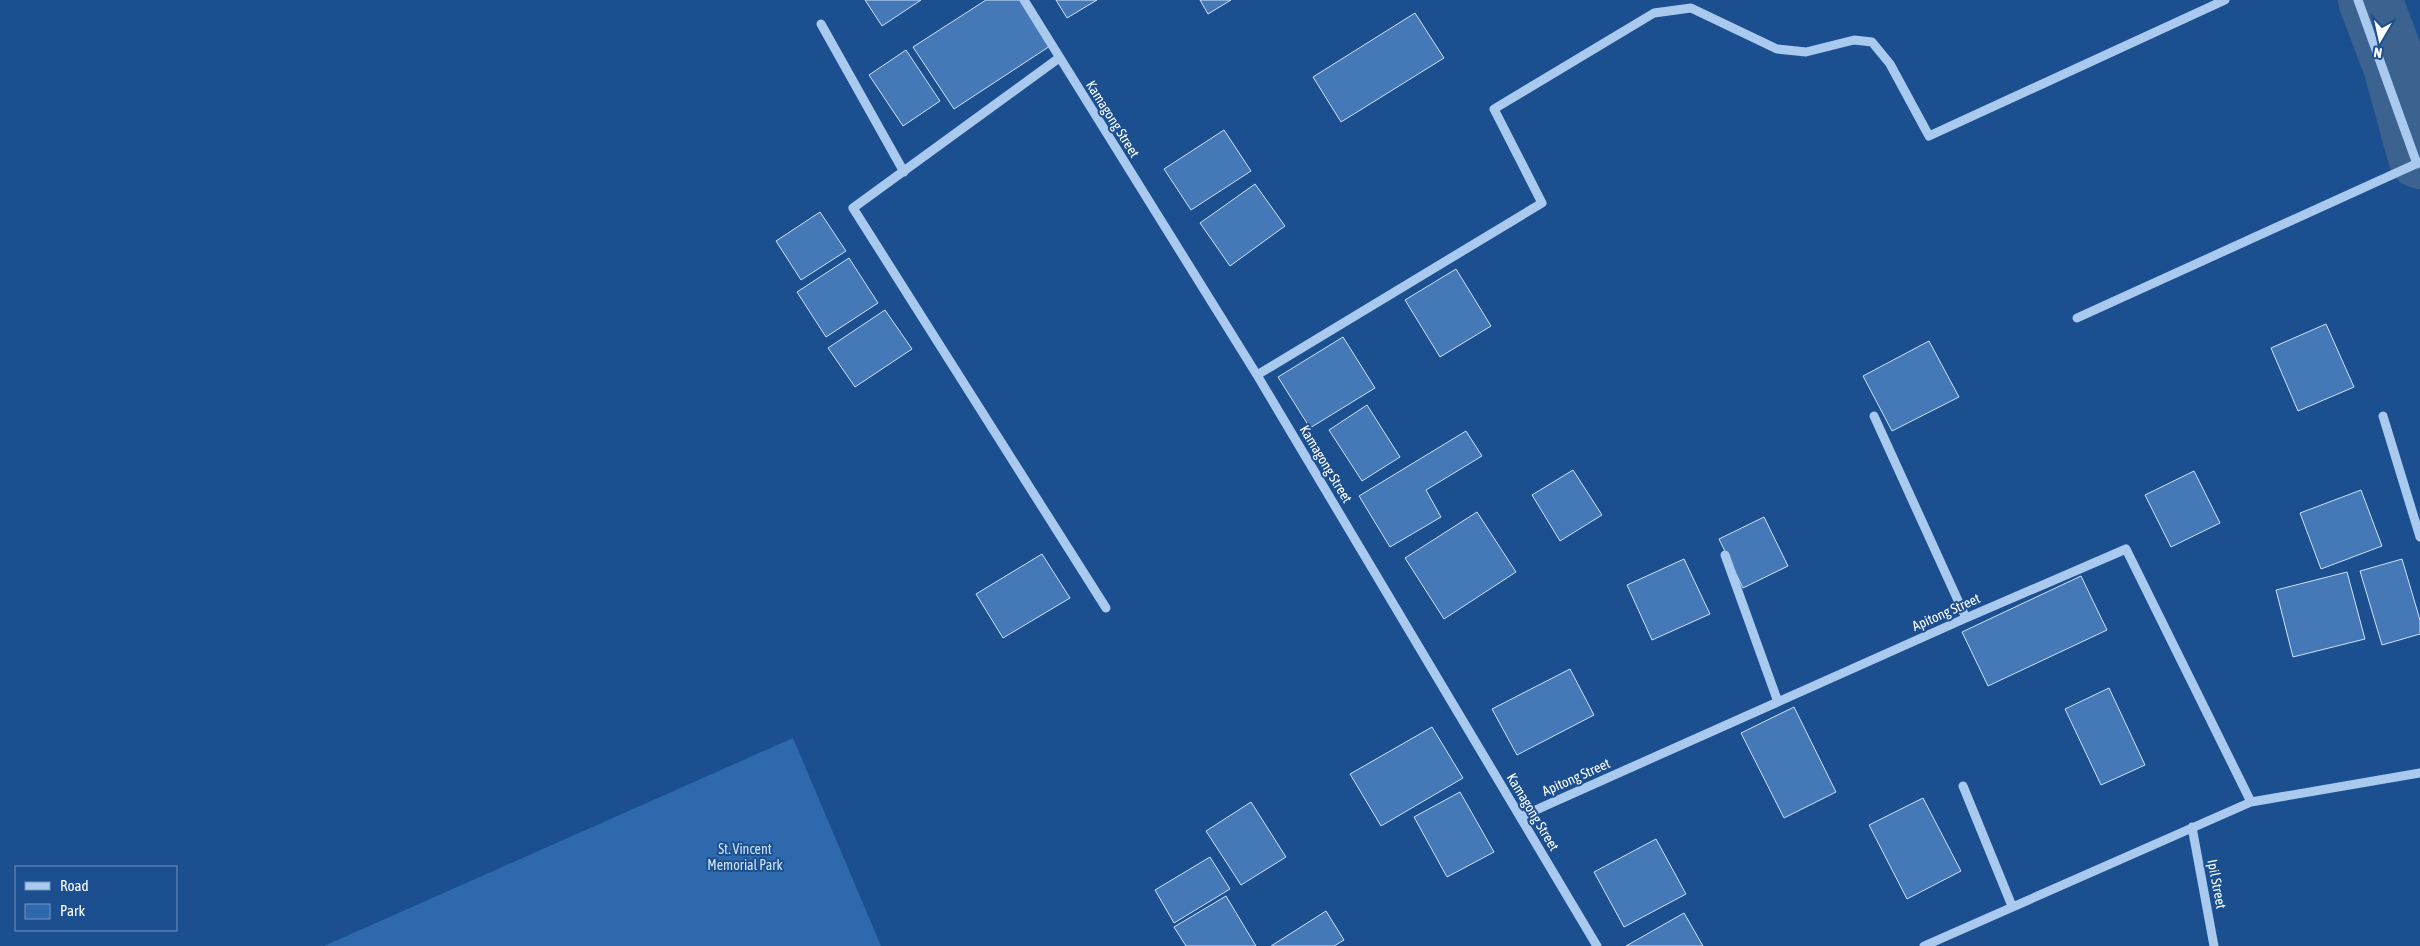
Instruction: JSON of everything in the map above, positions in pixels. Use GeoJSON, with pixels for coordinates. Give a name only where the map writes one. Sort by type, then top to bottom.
{"type":"FeatureCollection","features":[{"type":"Feature","properties":{"kind":"street","name":"Kamagong Street"},"geometry":{"type":"LineString","coordinates":[[1024,0],[1257,375],[1596,946]]}},
{"type":"Feature","properties":{"kind":"street"},"geometry":{"type":"LineString","coordinates":[[1257,375],[1542,204],[1494,109],[1654,13],[1691,8],[1777,49],[1806,52],[1854,40],[1872,42],[1890,64],[1929,136],[2225,0]]}},
{"type":"Feature","properties":{"kind":"street"},"geometry":{"type":"LineString","coordinates":[[2077,318],[2419,163],[2358,0]]}},
{"type":"Feature","properties":{"kind":"street"},"geometry":{"type":"LineString","coordinates":[[822,24],[904,172]]}},
{"type":"Feature","properties":{"kind":"street"},"geometry":{"type":"LineString","coordinates":[[1059,58],[853,208],[1106,608]]}},
{"type":"Feature","properties":{"kind":"street"},"geometry":{"type":"LineString","coordinates":[[1874,416],[1966,618]]}},
{"type":"Feature","properties":{"kind":"street"},"geometry":{"type":"LineString","coordinates":[[2383,416],[2420,537]]}},
{"type":"Feature","properties":{"kind":"street","name":"Apitong Street"},"geometry":{"type":"LineString","coordinates":[[1520,817],[1966,618],[2126,550],[2252,802]]}},
{"type":"Feature","properties":{"kind":"street"},"geometry":{"type":"LineString","coordinates":[[1725,556],[1778,702]]}},
{"type":"Feature","properties":{"kind":"street"},"geometry":{"type":"LineString","coordinates":[[1924,946],[2252,802],[2420,773]]}},
{"type":"Feature","properties":{"kind":"street"},"geometry":{"type":"LineString","coordinates":[[1963,786],[2012,906]]}},
{"type":"Feature","properties":{"kind":"street","name":"Ipil Street"},"geometry":{"type":"LineString","coordinates":[[2192,827],[2214,946]]}},
{"type":"Feature","properties":{"kind":"green space","name":"St. Vincent Memorial Park"},"geometry":{"type":"Polygon","coordinates":[[[793,738],[881,946],[324,946],[793,738]]]}},
{"type":"Feature","properties":{"kind":"building"},"geometry":{"type":"Polygon","coordinates":[[[865,0],[921,0],[882,26],[865,0]]]}},
{"type":"Feature","properties":{"kind":"building"},"geometry":{"type":"Polygon","coordinates":[[[986,0],[1020,0],[1050,46],[954,109],[913,47],[986,0]]]}},
{"type":"Feature","properties":{"kind":"building"},"geometry":{"type":"Polygon","coordinates":[[[1056,0],[1097,0],[1067,18],[1056,0]]]}},
{"type":"Feature","properties":{"kind":"building"},"geometry":{"type":"Polygon","coordinates":[[[1200,0],[1231,0],[1208,14],[1200,0]]]}},
{"type":"Feature","properties":{"kind":"building"},"geometry":{"type":"Polygon","coordinates":[[[1415,13],[1444,58],[1341,122],[1313,77],[1415,13]]]}},
{"type":"Feature","properties":{"kind":"building"},"geometry":{"type":"Polygon","coordinates":[[[906,50],[940,101],[903,126],[869,75],[906,50]]]}},
{"type":"Feature","properties":{"kind":"building"},"geometry":{"type":"Polygon","coordinates":[[[1224,130],[1251,171],[1191,210],[1164,169],[1224,130]]]}},
{"type":"Feature","properties":{"kind":"building"},"geometry":{"type":"Polygon","coordinates":[[[1255,184],[1285,226],[1230,266],[1200,223],[1255,184]]]}},
{"type":"Feature","properties":{"kind":"building"},"geometry":{"type":"Polygon","coordinates":[[[820,212],[846,251],[801,280],[776,241],[820,212]]]}},
{"type":"Feature","properties":{"kind":"building"},"geometry":{"type":"Polygon","coordinates":[[[849,258],[878,303],[826,337],[797,292],[849,258]]]}},
{"type":"Feature","properties":{"kind":"building"},"geometry":{"type":"Polygon","coordinates":[[[1456,269],[1491,326],[1440,357],[1405,300],[1456,269]]]}},
{"type":"Feature","properties":{"kind":"building"},"geometry":{"type":"Polygon","coordinates":[[[885,310],[912,349],[855,387],[828,348],[885,310]]]}},
{"type":"Feature","properties":{"kind":"building"},"geometry":{"type":"Polygon","coordinates":[[[2326,324],[2354,387],[2298,411],[2271,348],[2326,324]]]}},
{"type":"Feature","properties":{"kind":"building"},"geometry":{"type":"Polygon","coordinates":[[[1343,337],[1375,388],[1310,428],[1278,377],[1343,337]]]}},
{"type":"Feature","properties":{"kind":"building"},"geometry":{"type":"Polygon","coordinates":[[[1929,341],[1959,397],[1892,431],[1863,376],[1929,341]]]}},
{"type":"Feature","properties":{"kind":"building"},"geometry":{"type":"Polygon","coordinates":[[[1367,405],[1400,457],[1362,481],[1329,430],[1367,405]]]}},
{"type":"Feature","properties":{"kind":"building"},"geometry":{"type":"Polygon","coordinates":[[[1466,431],[1482,456],[1426,490],[1441,517],[1390,547],[1359,496],[1466,431]]]}},
{"type":"Feature","properties":{"kind":"building"},"geometry":{"type":"Polygon","coordinates":[[[1573,470],[1602,515],[1560,541],[1532,495],[1573,470]]]}},
{"type":"Feature","properties":{"kind":"building"},"geometry":{"type":"Polygon","coordinates":[[[2194,471],[2220,523],[2171,547],[2145,495],[2194,471]]]}},
{"type":"Feature","properties":{"kind":"building"},"geometry":{"type":"Polygon","coordinates":[[[2361,490],[2382,546],[2321,569],[2300,513],[2361,490]]]}},
{"type":"Feature","properties":{"kind":"building"},"geometry":{"type":"Polygon","coordinates":[[[1477,512],[1516,572],[1444,619],[1405,558],[1477,512]]]}},
{"type":"Feature","properties":{"kind":"building"},"geometry":{"type":"Polygon","coordinates":[[[1764,517],[1788,566],[1743,588],[1719,539],[1764,517]]]}},
{"type":"Feature","properties":{"kind":"building"},"geometry":{"type":"Polygon","coordinates":[[[1042,554],[1070,598],[1003,638],[976,594],[1042,554]]]}},
{"type":"Feature","properties":{"kind":"building"},"geometry":{"type":"Polygon","coordinates":[[[1684,559],[1710,614],[1652,640],[1627,585],[1684,559]]]}},
{"type":"Feature","properties":{"kind":"building"},"geometry":{"type":"Polygon","coordinates":[[[2402,559],[2420,620],[2420,634],[2382,645],[2360,571],[2402,559]]]}},
{"type":"Feature","properties":{"kind":"building"},"geometry":{"type":"Polygon","coordinates":[[[2347,572],[2365,639],[2293,657],[2276,590],[2347,572]]]}},
{"type":"Feature","properties":{"kind":"building"},"geometry":{"type":"Polygon","coordinates":[[[2081,576],[2107,630],[1988,686],[1962,632],[2081,576]]]}},
{"type":"Feature","properties":{"kind":"building"},"geometry":{"type":"Polygon","coordinates":[[[1570,669],[1594,715],[1517,755],[1492,709],[1570,669]]]}},
{"type":"Feature","properties":{"kind":"building"},"geometry":{"type":"Polygon","coordinates":[[[2109,688],[2145,765],[2101,785],[2065,709],[2109,688]]]}},
{"type":"Feature","properties":{"kind":"building"},"geometry":{"type":"Polygon","coordinates":[[[1794,707],[1836,792],[1784,818],[1741,733],[1794,707]]]}},
{"type":"Feature","properties":{"kind":"building"},"geometry":{"type":"Polygon","coordinates":[[[1432,727],[1463,778],[1381,826],[1350,774],[1432,727]]]}},
{"type":"Feature","properties":{"kind":"building"},"geometry":{"type":"Polygon","coordinates":[[[1460,792],[1494,852],[1447,877],[1414,817],[1460,792]]]}},
{"type":"Feature","properties":{"kind":"building"},"geometry":{"type":"Polygon","coordinates":[[[1923,798],[1961,871],[1907,899],[1869,825],[1923,798]]]}},
{"type":"Feature","properties":{"kind":"building"},"geometry":{"type":"Polygon","coordinates":[[[1251,802],[1286,857],[1241,885],[1206,831],[1251,802]]]}},
{"type":"Feature","properties":{"kind":"building"},"geometry":{"type":"Polygon","coordinates":[[[1656,839],[1686,894],[1624,927],[1594,872],[1656,839]]]}},
{"type":"Feature","properties":{"kind":"building"},"geometry":{"type":"Polygon","coordinates":[[[1210,857],[1230,889],[1174,923],[1155,890],[1210,857]]]}},
{"type":"Feature","properties":{"kind":"building"},"geometry":{"type":"Polygon","coordinates":[[[1226,896],[1256,946],[1186,946],[1174,927],[1226,896]]]}},
{"type":"Feature","properties":{"kind":"building"},"geometry":{"type":"Polygon","coordinates":[[[1326,911],[1344,940],[1334,946],[1271,946],[1326,911]]]}},
{"type":"Feature","properties":{"kind":"building"},"geometry":{"type":"Polygon","coordinates":[[[1684,913],[1703,946],[1626,946],[1684,913]]]}},
{"type":"Feature","properties":{"kind":"waterway"},"geometry":{"type":"LineString","coordinates":[[2370,0],[2395,66],[2420,157]]}}]}
